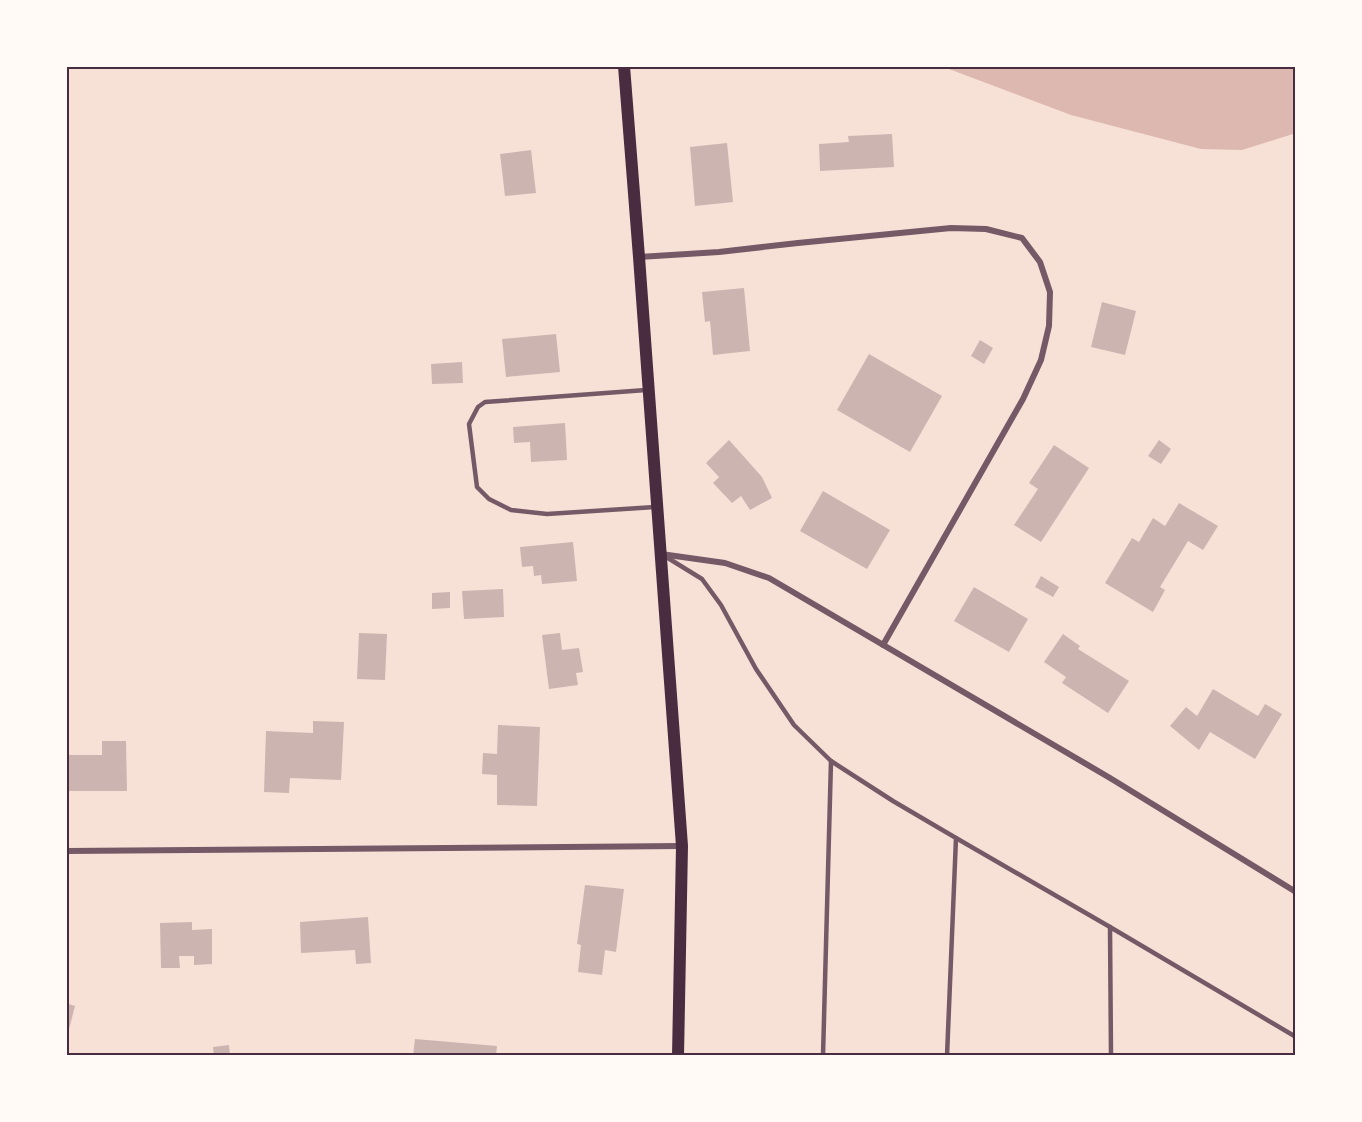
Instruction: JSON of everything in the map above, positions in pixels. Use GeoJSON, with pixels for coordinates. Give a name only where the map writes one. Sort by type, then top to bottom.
{"type":"FeatureCollection","features":[{"type":"Feature","properties":{"kind":"main road"},"geometry":{"type":"LineString","coordinates":[[624,66],[682,846],[678,1056]]}},
{"type":"Feature","properties":{"kind":"street"},"geometry":{"type":"LineString","coordinates":[[639,257],[718,252],[951,228],[986,229],[1022,238],[1040,262],[1050,292],[1049,326],[1041,360],[1012,417],[883,645]]}},
{"type":"Feature","properties":{"kind":"street"},"geometry":{"type":"LineString","coordinates":[[661,554],[726,563],[769,579],[1110,778],[1296,892]]}},
{"type":"Feature","properties":{"kind":"street"},"geometry":{"type":"LineString","coordinates":[[66,851],[682,846]]}},
{"type":"Feature","properties":{"kind":"lane"},"geometry":{"type":"LineString","coordinates":[[649,390],[485,402],[478,407],[470,424],[477,487],[489,500],[511,510],[547,514],[657,507]]}},
{"type":"Feature","properties":{"kind":"lane"},"geometry":{"type":"LineString","coordinates":[[661,554],[702,579],[721,605],[756,669],[794,725],[831,761],[893,801],[1296,1037]]}},
{"type":"Feature","properties":{"kind":"lane"},"geometry":{"type":"LineString","coordinates":[[824,1056],[831,761]]}},
{"type":"Feature","properties":{"kind":"lane"},"geometry":{"type":"LineString","coordinates":[[947,1056],[956,838]]}},
{"type":"Feature","properties":{"kind":"lane"},"geometry":{"type":"LineString","coordinates":[[1110,927],[1111,1056]]}},
{"type":"Feature","properties":{"kind":"shaded area"},"geometry":{"type":"Polygon","coordinates":[[[941,66],[1296,66],[1296,133],[1242,150],[1201,149],[1071,115],[941,66]]]}},
{"type":"Feature","properties":{"kind":"building"},"geometry":{"type":"Polygon","coordinates":[[[892,134],[894,167],[820,171],[819,144],[849,142],[848,136],[892,134]]]}},
{"type":"Feature","properties":{"kind":"building"},"geometry":{"type":"Polygon","coordinates":[[[727,143],[733,202],[695,206],[690,147],[727,143]]]}},
{"type":"Feature","properties":{"kind":"building"},"geometry":{"type":"Polygon","coordinates":[[[531,150],[536,193],[505,196],[500,154],[531,150]]]}},
{"type":"Feature","properties":{"kind":"building"},"geometry":{"type":"Polygon","coordinates":[[[744,288],[750,351],[713,355],[710,321],[705,322],[702,292],[744,288]]]}},
{"type":"Feature","properties":{"kind":"building"},"geometry":{"type":"Polygon","coordinates":[[[1102,302],[1136,311],[1125,355],[1091,347],[1102,302]]]}},
{"type":"Feature","properties":{"kind":"building"},"geometry":{"type":"Polygon","coordinates":[[[556,334],[560,372],[506,377],[502,339],[556,334]]]}},
{"type":"Feature","properties":{"kind":"building"},"geometry":{"type":"Polygon","coordinates":[[[980,340],[993,348],[984,364],[971,356],[980,340]]]}},
{"type":"Feature","properties":{"kind":"building"},"geometry":{"type":"Polygon","coordinates":[[[869,354],[942,396],[910,452],[837,410],[869,354]]]}},
{"type":"Feature","properties":{"kind":"building"},"geometry":{"type":"Polygon","coordinates":[[[462,362],[463,383],[432,384],[431,364],[462,362]]]}},
{"type":"Feature","properties":{"kind":"building"},"geometry":{"type":"Polygon","coordinates":[[[565,423],[567,460],[531,462],[530,442],[514,443],[513,427],[565,423]]]}},
{"type":"Feature","properties":{"kind":"building"},"geometry":{"type":"Polygon","coordinates":[[[729,440],[762,477],[772,498],[750,510],[741,496],[732,503],[713,483],[719,477],[706,463],[729,440]]]}},
{"type":"Feature","properties":{"kind":"building"},"geometry":{"type":"Polygon","coordinates":[[[1159,440],[1171,449],[1161,464],[1148,456],[1159,440]]]}},
{"type":"Feature","properties":{"kind":"building"},"geometry":{"type":"Polygon","coordinates":[[[1054,445],[1089,468],[1041,542],[1014,525],[1038,489],[1029,483],[1054,445]]]}},
{"type":"Feature","properties":{"kind":"building"},"geometry":{"type":"Polygon","coordinates":[[[823,491],[890,530],[867,569],[800,531],[823,491]]]}},
{"type":"Feature","properties":{"kind":"building"},"geometry":{"type":"Polygon","coordinates":[[[1179,503],[1218,526],[1203,550],[1188,541],[1160,587],[1165,590],[1153,612],[1105,583],[1132,538],[1139,542],[1153,518],[1165,526],[1179,503]]]}},
{"type":"Feature","properties":{"kind":"building"},"geometry":{"type":"Polygon","coordinates":[[[573,542],[577,581],[542,584],[541,575],[534,576],[533,566],[522,567],[520,547],[573,542]]]}},
{"type":"Feature","properties":{"kind":"building"},"geometry":{"type":"Polygon","coordinates":[[[1041,576],[1059,587],[1053,597],[1035,587],[1041,576]]]}},
{"type":"Feature","properties":{"kind":"building"},"geometry":{"type":"Polygon","coordinates":[[[974,587],[1028,619],[1009,652],[954,621],[974,587]]]}},
{"type":"Feature","properties":{"kind":"building"},"geometry":{"type":"Polygon","coordinates":[[[503,589],[504,617],[464,619],[462,591],[503,589]]]}},
{"type":"Feature","properties":{"kind":"building"},"geometry":{"type":"Polygon","coordinates":[[[450,592],[450,608],[432,609],[432,593],[450,592]]]}},
{"type":"Feature","properties":{"kind":"building"},"geometry":{"type":"Polygon","coordinates":[[[359,633],[387,634],[385,680],[357,679],[359,633]]]}},
{"type":"Feature","properties":{"kind":"building"},"geometry":{"type":"Polygon","coordinates":[[[560,633],[562,650],[579,648],[583,672],[576,673],[578,685],[549,689],[542,635],[560,633]]]}},
{"type":"Feature","properties":{"kind":"building"},"geometry":{"type":"Polygon","coordinates":[[[1063,634],[1080,646],[1078,649],[1129,681],[1108,713],[1062,683],[1066,677],[1044,662],[1063,634]]]}},
{"type":"Feature","properties":{"kind":"building"},"geometry":{"type":"Polygon","coordinates":[[[1213,689],[1258,716],[1265,704],[1282,714],[1255,759],[1210,732],[1199,750],[1170,726],[1186,707],[1197,716],[1213,689]]]}},
{"type":"Feature","properties":{"kind":"building"},"geometry":{"type":"Polygon","coordinates":[[[313,721],[344,722],[341,780],[290,778],[289,793],[264,792],[266,731],[313,733],[313,721]]]}},
{"type":"Feature","properties":{"kind":"building"},"geometry":{"type":"Polygon","coordinates":[[[498,725],[540,727],[537,806],[497,805],[497,775],[482,774],[483,753],[497,754],[498,725]]]}},
{"type":"Feature","properties":{"kind":"building"},"geometry":{"type":"Polygon","coordinates":[[[102,741],[126,741],[127,791],[68,791],[68,755],[102,755],[102,741]]]}},
{"type":"Feature","properties":{"kind":"building"},"geometry":{"type":"Polygon","coordinates":[[[585,885],[624,889],[616,952],[605,950],[602,975],[578,972],[581,945],[577,944],[585,885]]]}},
{"type":"Feature","properties":{"kind":"building"},"geometry":{"type":"Polygon","coordinates":[[[368,917],[371,963],[356,964],[355,950],[301,953],[300,922],[368,917]]]}},
{"type":"Feature","properties":{"kind":"building"},"geometry":{"type":"Polygon","coordinates":[[[192,922],[192,930],[212,929],[212,964],[194,965],[194,956],[179,956],[180,968],[161,968],[160,923],[192,922]]]}},
{"type":"Feature","properties":{"kind":"building"},"geometry":{"type":"Polygon","coordinates":[[[66,1003],[75,1006],[67,1037],[66,1037],[66,1003]]]}},
{"type":"Feature","properties":{"kind":"building"},"geometry":{"type":"Polygon","coordinates":[[[415,1039],[497,1046],[496,1056],[413,1056],[415,1039]]]}},
{"type":"Feature","properties":{"kind":"building"},"geometry":{"type":"Polygon","coordinates":[[[229,1045],[230,1056],[214,1056],[213,1047],[229,1045]]]}}]}
